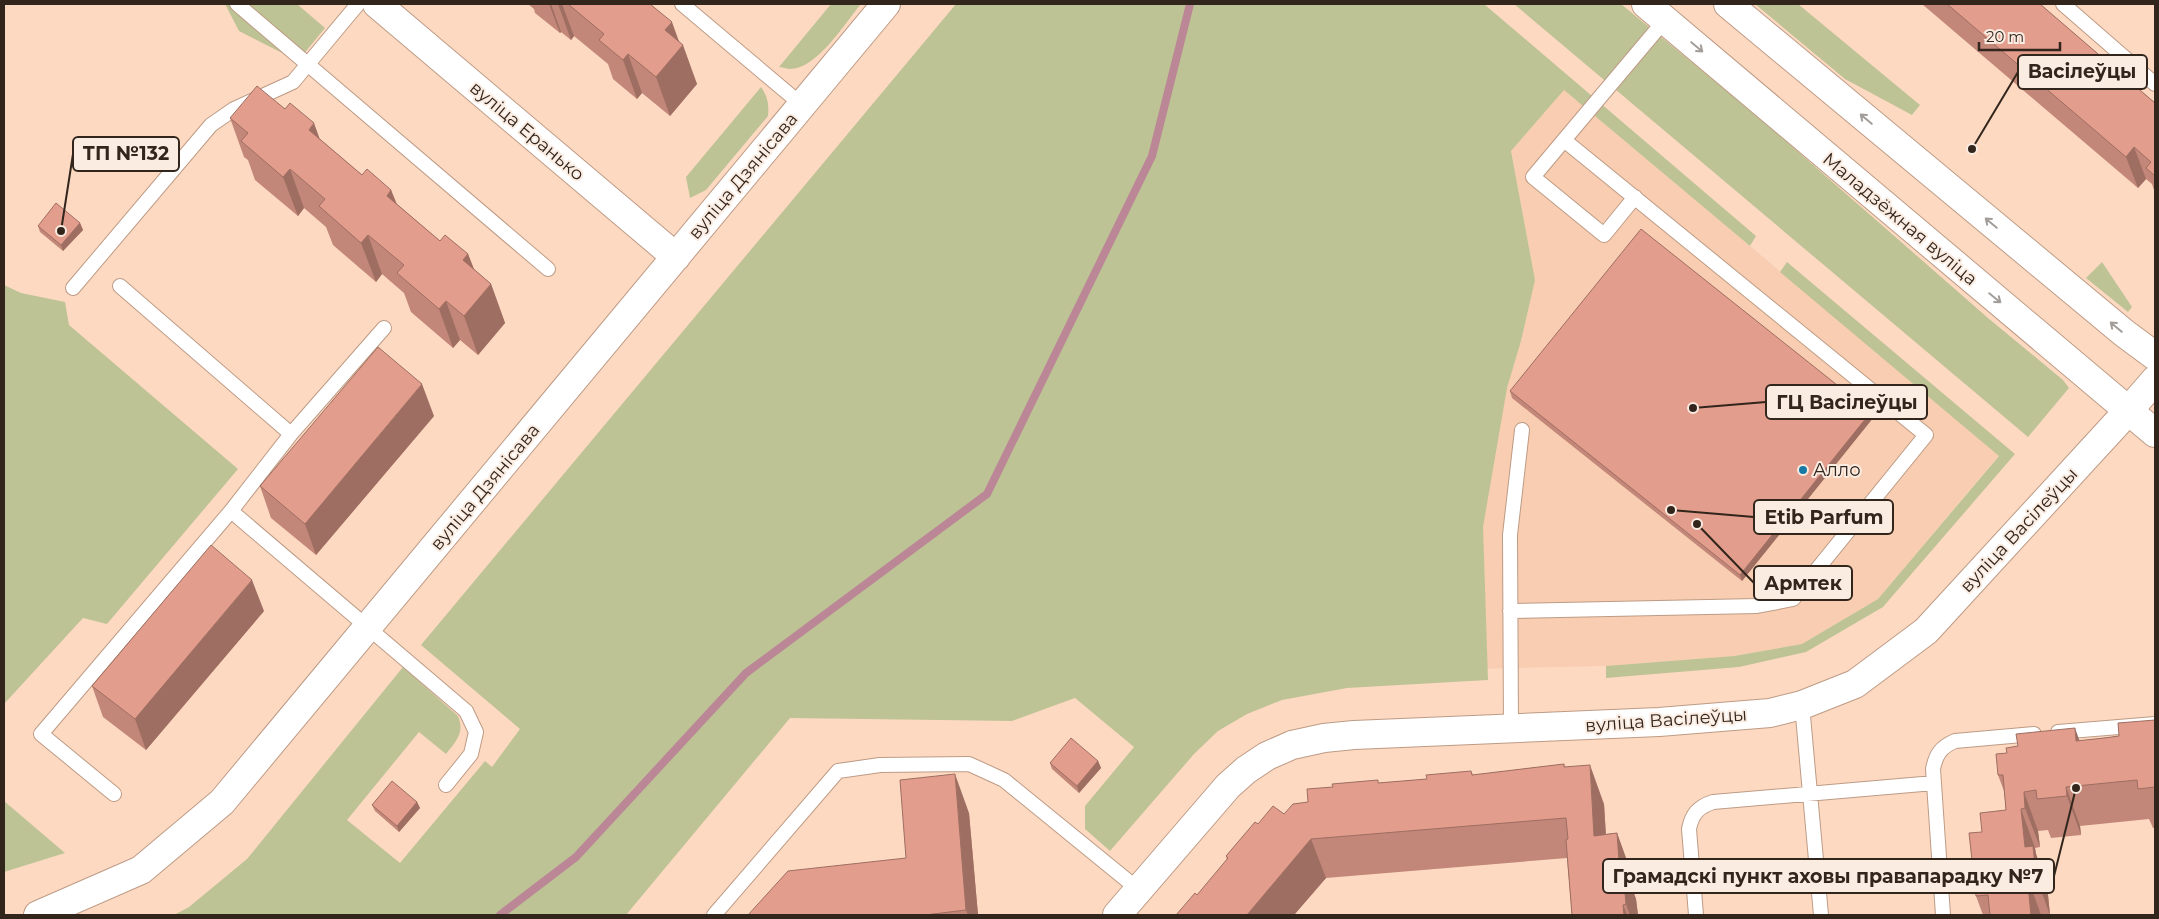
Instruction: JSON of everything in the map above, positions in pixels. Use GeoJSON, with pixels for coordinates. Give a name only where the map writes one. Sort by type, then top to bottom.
{"type":"FeatureCollection","features":[{"type":"Feature","properties":{"kind":"street","name":"вуліца Еранько"},"geometry":{"type":"LineString","coordinates":[[377,4],[676,258]]}},
{"type":"Feature","properties":{"kind":"street","name":"вуліца Дзянісава"},"geometry":{"type":"LineString","coordinates":[[38,915],[141,870],[222,802],[886,4]]}},
{"type":"Feature","properties":{"kind":"street"},"geometry":{"type":"LineString","coordinates":[[1728,4],[2124,333],[2155,356]]}},
{"type":"Feature","properties":{"kind":"street","name":"Маладзёжная вуліца"},"geometry":{"type":"LineString","coordinates":[[1656,12],[2155,433]]}},
{"type":"Feature","properties":{"kind":"street","name":"вуліца Васілеўцы"},"geometry":{"type":"LineString","coordinates":[[1118,915],[1228,786],[1246,770],[1275,752],[1300,743],[1354,735],[1659,722],[1770,713],[1802,705],[1855,684],[1926,631],[2155,380]]}},
{"type":"Feature","properties":{"kind":"lane"},"geometry":{"type":"LineString","coordinates":[[238,4],[548,269]]}},
{"type":"Feature","properties":{"kind":"lane"},"geometry":{"type":"LineString","coordinates":[[73,288],[211,125],[234,108],[293,82],[358,4]]}},
{"type":"Feature","properties":{"kind":"lane"},"geometry":{"type":"LineString","coordinates":[[682,4],[802,105]]}},
{"type":"Feature","properties":{"kind":"lane"},"geometry":{"type":"LineString","coordinates":[[2063,4],[2155,84]]}},
{"type":"Feature","properties":{"kind":"lane"},"geometry":{"type":"LineString","coordinates":[[1635,198],[1604,235],[1533,177],[1564,140],[1656,12]]}},
{"type":"Feature","properties":{"kind":"lane"},"geometry":{"type":"LineString","coordinates":[[1510,611],[1758,606],[1793,599],[1926,435],[1564,140]]}},
{"type":"Feature","properties":{"kind":"lane"},"geometry":{"type":"LineString","coordinates":[[120,286],[292,434]]}},
{"type":"Feature","properties":{"kind":"lane"},"geometry":{"type":"LineString","coordinates":[[114,794],[41,734],[231,510],[292,434],[384,328]]}},
{"type":"Feature","properties":{"kind":"lane"},"geometry":{"type":"LineString","coordinates":[[1511,728],[1510,535],[1522,430]]}},
{"type":"Feature","properties":{"kind":"lane"},"geometry":{"type":"LineString","coordinates":[[231,510],[369,626],[466,711],[476,732],[471,754],[446,785]]}},
{"type":"Feature","properties":{"kind":"lane"},"geometry":{"type":"LineString","coordinates":[[1802,705],[1821,915]]}},
{"type":"Feature","properties":{"kind":"lane"},"geometry":{"type":"LineString","coordinates":[[1943,915],[1933,769],[1935,759],[1946,745],[1955,741],[2155,724]]}},
{"type":"Feature","properties":{"kind":"lane"},"geometry":{"type":"LineString","coordinates":[[714,915],[838,771],[880,765],[969,764],[1004,780],[1138,890]]}},
{"type":"Feature","properties":{"kind":"lane"},"geometry":{"type":"LineString","coordinates":[[1696,915],[1689,829],[1696,811],[1704,805],[1713,802],[1934,783]]}},
{"type":"Feature","properties":{"kind":"shaded area"},"geometry":{"type":"Polygon","coordinates":[[[1564,90],[1999,455],[1878,599],[1802,644],[1734,656],[1606,666],[1387,671],[1507,388],[1521,341],[1535,280],[1511,151],[1564,90]]]}},
{"type":"Feature","properties":{"kind":"green space"},"geometry":{"type":"Polygon","coordinates":[[[225,4],[297,4],[325,28],[298,61],[239,31],[225,4]]]}},
{"type":"Feature","properties":{"kind":"green space"},"geometry":{"type":"Polygon","coordinates":[[[831,4],[861,4],[830,44],[810,62],[790,69],[779,67],[831,4]]]}},
{"type":"Feature","properties":{"kind":"green space"},"geometry":{"type":"Polygon","coordinates":[[[956,4],[1484,4],[1756,236],[1750,246],[1564,90],[1511,151],[1535,280],[1521,341],[1507,388],[1483,527],[1488,680],[1347,688],[1282,700],[1247,714],[1218,731],[1194,754],[1110,851],[1085,829],[1085,806],[1134,747],[1075,698],[1012,721],[790,718],[626,915],[174,915],[189,907],[247,859],[403,667],[458,716],[460,732],[446,754],[419,732],[347,820],[400,863],[485,761],[492,767],[520,729],[421,645],[956,4]]]}},
{"type":"Feature","properties":{"kind":"green space"},"geometry":{"type":"Polygon","coordinates":[[[1514,4],[1621,4],[1756,115],[1988,318],[2063,380],[2069,388],[2028,437],[1514,4]]]}},
{"type":"Feature","properties":{"kind":"green space"},"geometry":{"type":"Polygon","coordinates":[[[1755,4],[1798,4],[1920,105],[1912,115],[1845,79],[1755,4]]]}},
{"type":"Feature","properties":{"kind":"green space"},"geometry":{"type":"Polygon","coordinates":[[[761,87],[768,101],[768,116],[706,190],[690,198],[686,177],[761,87]]]}},
{"type":"Feature","properties":{"kind":"green space"},"geometry":{"type":"Polygon","coordinates":[[[1787,262],[2015,454],[1883,607],[1806,652],[1739,667],[1606,678],[1606,666],[1734,656],[1802,644],[1878,599],[1999,456],[1780,272],[1787,262]]]}},
{"type":"Feature","properties":{"kind":"green space"},"geometry":{"type":"Polygon","coordinates":[[[2102,262],[2132,307],[2128,312],[2086,278],[2102,262]]]}},
{"type":"Feature","properties":{"kind":"green space"},"geometry":{"type":"Polygon","coordinates":[[[4,285],[21,293],[65,302],[69,325],[238,469],[107,624],[83,618],[4,704],[4,285]]]}},
{"type":"Feature","properties":{"kind":"green space"},"geometry":{"type":"Polygon","coordinates":[[[4,801],[65,853],[4,872],[4,801]]]}},
{"type":"Feature","properties":{"kind":"building"},"geometry":{"type":"Polygon","coordinates":[[[568,4],[650,4],[672,22],[665,30],[683,45],[656,77],[628,54],[623,60],[599,40],[604,34],[568,4]]]}},
{"type":"Feature","properties":{"kind":"building"},"geometry":{"type":"Polygon","coordinates":[[[1947,4],[2040,4],[2155,103],[2155,176],[2146,168],[2151,162],[2134,147],[2126,157],[1947,4]]]}},
{"type":"Feature","properties":{"kind":"building"},"geometry":{"type":"Polygon","coordinates":[[[257,86],[285,109],[290,103],[314,123],[309,130],[362,175],[367,169],[391,190],[387,196],[440,241],[445,235],[468,254],[463,260],[491,284],[464,316],[446,301],[439,309],[397,273],[404,265],[368,235],[361,243],[319,206],[325,199],[290,169],[283,177],[241,141],[248,133],[230,118],[257,86]]]}},
{"type":"Feature","properties":{"kind":"building"},"geometry":{"type":"Polygon","coordinates":[[[56,203],[80,223],[61,245],[38,226],[56,203]]]}},
{"type":"Feature","properties":{"kind":"building"},"geometry":{"type":"Polygon","coordinates":[[[1641,229],[1871,412],[1740,575],[1510,391],[1641,229]]]}},
{"type":"Feature","properties":{"kind":"building"},"geometry":{"type":"Polygon","coordinates":[[[378,347],[422,384],[305,524],[260,486],[378,347]]]}},
{"type":"Feature","properties":{"kind":"building"},"geometry":{"type":"Polygon","coordinates":[[[211,545],[252,580],[135,719],[92,686],[211,545]]]}},
{"type":"Feature","properties":{"kind":"building"},"geometry":{"type":"Polygon","coordinates":[[[2155,720],[2155,787],[2138,789],[2137,780],[2066,787],[2067,796],[2037,799],[2036,790],[2024,792],[2025,808],[2021,809],[2025,847],[2033,846],[2036,876],[2027,876],[2031,915],[1990,915],[1988,895],[1976,896],[1969,833],[1982,832],[1980,813],[2006,810],[2003,775],[1998,775],[1996,754],[2007,753],[2006,748],[2018,746],[2016,734],[2075,728],[2076,741],[2119,736],[2118,723],[2155,720]]]}},
{"type":"Feature","properties":{"kind":"building"},"geometry":{"type":"Polygon","coordinates":[[[1071,738],[1098,761],[1077,786],[1050,763],[1071,738]]]}},
{"type":"Feature","properties":{"kind":"building"},"geometry":{"type":"Polygon","coordinates":[[[1564,764],[1564,767],[1590,765],[1594,836],[1617,833],[1619,861],[1622,860],[1626,904],[1623,905],[1624,915],[1572,915],[1566,818],[1311,839],[1247,915],[1176,915],[1195,893],[1197,895],[1228,858],[1226,856],[1255,822],[1258,824],[1273,806],[1284,814],[1293,804],[1308,802],[1307,789],[1333,787],[1332,784],[1378,780],[1378,783],[1427,779],[1426,775],[1471,771],[1472,775],[1564,764]]]}},
{"type":"Feature","properties":{"kind":"building"},"geometry":{"type":"Polygon","coordinates":[[[955,774],[966,910],[925,915],[748,915],[788,871],[906,858],[900,780],[955,774]]]}},
{"type":"Feature","properties":{"kind":"building"},"geometry":{"type":"Polygon","coordinates":[[[392,781],[417,802],[397,826],[372,805],[392,781]]]}},
{"type":"Feature","properties":{"kind":"waterway"},"geometry":{"type":"LineString","coordinates":[[500,915],[576,857],[746,673],[987,494],[1152,156],[1190,4]]}},
{"type":"Feature","properties":{"kind":"place","name":"Васілеўцы"},"geometry":{"type":"Point","coordinates":[1972,149]}},
{"type":"Feature","properties":{"kind":"place","name":"ТП №132"},"geometry":{"type":"Point","coordinates":[61,231]}},
{"type":"Feature","properties":{"kind":"place","name":"ГЦ Васілеўцы"},"geometry":{"type":"Point","coordinates":[1693,408]}},
{"type":"Feature","properties":{"kind":"place","name":"Алло"},"geometry":{"type":"Point","coordinates":[1803,470]}},
{"type":"Feature","properties":{"kind":"place","name":"Etib Parfum"},"geometry":{"type":"Point","coordinates":[1671,510]}},
{"type":"Feature","properties":{"kind":"place","name":"Армтек"},"geometry":{"type":"Point","coordinates":[1697,524]}},
{"type":"Feature","properties":{"kind":"place","name":"Грамадскі пункт аховы правапарадку №7"},"geometry":{"type":"Point","coordinates":[2076,788]}}]}
